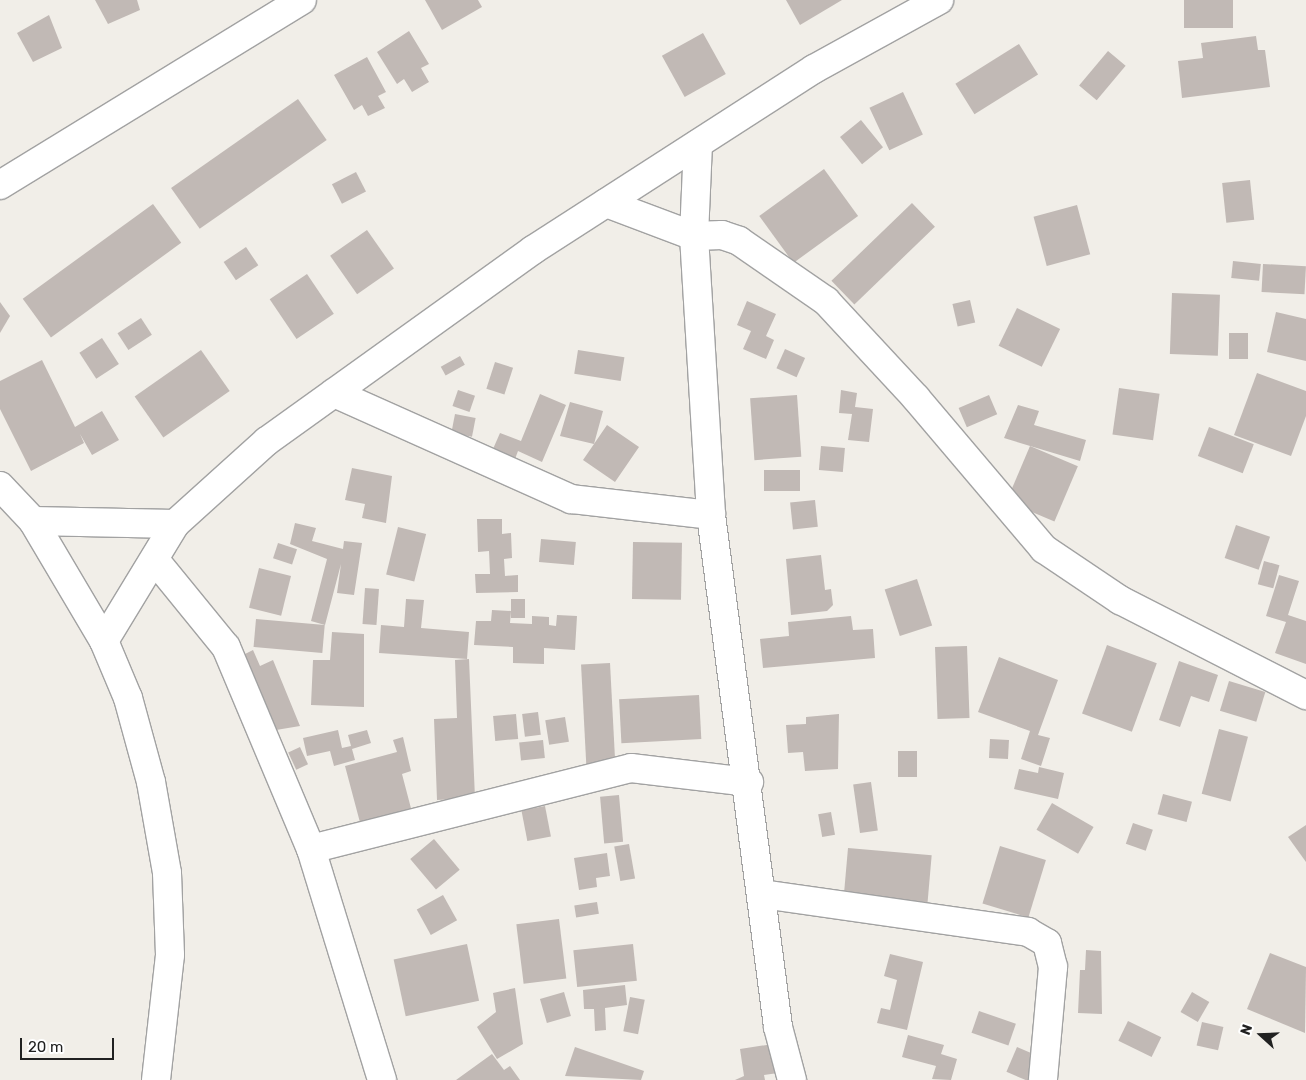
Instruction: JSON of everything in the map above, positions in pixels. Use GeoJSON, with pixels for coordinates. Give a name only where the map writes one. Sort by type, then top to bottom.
{"type":"FeatureCollection","features":[{"type":"Feature","properties":{"kind":"street"},"geometry":{"type":"LineString","coordinates":[[0,185],[302,0]]}},
{"type":"Feature","properties":{"kind":"street"},"geometry":{"type":"LineString","coordinates":[[104,641],[155,560],[175,524],[267,441],[606,203],[814,69],[939,0]]}},
{"type":"Feature","properties":{"kind":"street"},"geometry":{"type":"LineString","coordinates":[[698,144],[694,236],[711,515],[749,782],[778,1026],[792,1080]]}},
{"type":"Feature","properties":{"kind":"street"},"geometry":{"type":"LineString","coordinates":[[606,203],[694,236],[722,235],[740,241],[826,301],[916,398],[1044,550],[1120,600],[1306,695]]}},
{"type":"Feature","properties":{"kind":"street"},"geometry":{"type":"LineString","coordinates":[[334,393],[571,499],[711,515]]}},
{"type":"Feature","properties":{"kind":"street"},"geometry":{"type":"LineString","coordinates":[[0,486],[33,520],[104,641],[138,735],[167,873],[170,955],[156,1080]]}},
{"type":"Feature","properties":{"kind":"street"},"geometry":{"type":"LineString","coordinates":[[33,520],[175,524]]}},
{"type":"Feature","properties":{"kind":"street"},"geometry":{"type":"LineString","coordinates":[[155,560],[226,647],[312,849],[382,1080]]}},
{"type":"Feature","properties":{"kind":"street"},"geometry":{"type":"LineString","coordinates":[[312,849],[631,768],[749,782]]}},
{"type":"Feature","properties":{"kind":"street"},"geometry":{"type":"LineString","coordinates":[[762,894],[1028,932],[1047,943],[1054,967],[1043,1080]]}},
{"type":"Feature","properties":{"kind":"building"},"geometry":{"type":"Polygon","coordinates":[[[95,0],[137,0],[140,10],[108,24],[95,0]]]}},
{"type":"Feature","properties":{"kind":"building"},"geometry":{"type":"Polygon","coordinates":[[[425,0],[478,0],[482,7],[442,30],[425,0]]]}},
{"type":"Feature","properties":{"kind":"building"},"geometry":{"type":"Polygon","coordinates":[[[786,0],[842,0],[800,25],[786,0]]]}},
{"type":"Feature","properties":{"kind":"building"},"geometry":{"type":"Polygon","coordinates":[[[1184,0],[1233,0],[1233,28],[1184,28],[1184,0]]]}},
{"type":"Feature","properties":{"kind":"building"},"geometry":{"type":"Polygon","coordinates":[[[49,15],[62,48],[33,62],[17,33],[49,15]]]}},
{"type":"Feature","properties":{"kind":"building"},"geometry":{"type":"Polygon","coordinates":[[[409,31],[429,64],[421,68],[429,82],[412,92],[404,79],[397,84],[377,52],[409,31]]]}},
{"type":"Feature","properties":{"kind":"building"},"geometry":{"type":"Polygon","coordinates":[[[703,33],[726,74],[685,97],[662,56],[703,33]]]}},
{"type":"Feature","properties":{"kind":"building"},"geometry":{"type":"Polygon","coordinates":[[[1256,36],[1258,50],[1265,50],[1270,87],[1182,98],[1178,61],[1203,58],[1201,43],[1256,36]]]}},
{"type":"Feature","properties":{"kind":"building"},"geometry":{"type":"Polygon","coordinates":[[[1019,44],[1038,75],[974,114],[955,84],[1019,44]]]}},
{"type":"Feature","properties":{"kind":"building"},"geometry":{"type":"Polygon","coordinates":[[[1108,51],[1126,66],[1097,100],[1079,85],[1108,51]]]}},
{"type":"Feature","properties":{"kind":"building"},"geometry":{"type":"Polygon","coordinates":[[[367,57],[386,92],[378,96],[385,108],[368,116],[362,105],[354,110],[334,75],[367,57]]]}},
{"type":"Feature","properties":{"kind":"building"},"geometry":{"type":"Polygon","coordinates":[[[903,92],[923,135],[889,150],[869,108],[903,92]]]}},
{"type":"Feature","properties":{"kind":"building"},"geometry":{"type":"Polygon","coordinates":[[[298,99],[327,140],[200,229],[171,188],[298,99]]]}},
{"type":"Feature","properties":{"kind":"building"},"geometry":{"type":"Polygon","coordinates":[[[861,120],[883,147],[862,164],[840,137],[861,120]]]}},
{"type":"Feature","properties":{"kind":"building"},"geometry":{"type":"Polygon","coordinates":[[[824,169],[858,216],[793,263],[759,216],[824,169]]]}},
{"type":"Feature","properties":{"kind":"building"},"geometry":{"type":"Polygon","coordinates":[[[356,172],[366,192],[342,204],[332,184],[356,172]]]}},
{"type":"Feature","properties":{"kind":"building"},"geometry":{"type":"Polygon","coordinates":[[[1250,180],[1254,220],[1226,223],[1222,183],[1250,180]]]}},
{"type":"Feature","properties":{"kind":"building"},"geometry":{"type":"Polygon","coordinates":[[[912,203],[935,227],[854,305],[831,281],[912,203]]]}},
{"type":"Feature","properties":{"kind":"building"},"geometry":{"type":"Polygon","coordinates":[[[153,204],[181,243],[51,337],[23,299],[153,204]]]}},
{"type":"Feature","properties":{"kind":"building"},"geometry":{"type":"Polygon","coordinates":[[[1077,205],[1090,254],[1047,266],[1034,217],[1077,205]]]}},
{"type":"Feature","properties":{"kind":"building"},"geometry":{"type":"Polygon","coordinates":[[[367,230],[394,269],[357,294],[330,256],[367,230]]]}},
{"type":"Feature","properties":{"kind":"building"},"geometry":{"type":"Polygon","coordinates":[[[246,247],[258,265],[236,280],[224,262],[246,247]]]}},
{"type":"Feature","properties":{"kind":"building"},"geometry":{"type":"Polygon","coordinates":[[[1233,261],[1261,264],[1259,281],[1231,278],[1233,261]]]}},
{"type":"Feature","properties":{"kind":"building"},"geometry":{"type":"Polygon","coordinates":[[[1263,264],[1306,266],[1304,294],[1262,292],[1263,264]]]}},
{"type":"Feature","properties":{"kind":"building"},"geometry":{"type":"Polygon","coordinates":[[[307,274],[334,314],[297,339],[270,299],[307,274]]]}},
{"type":"Feature","properties":{"kind":"building"},"geometry":{"type":"Polygon","coordinates":[[[1172,293],[1220,295],[1218,356],[1170,354],[1172,293]]]}},
{"type":"Feature","properties":{"kind":"building"},"geometry":{"type":"Polygon","coordinates":[[[970,300],[975,322],[958,326],[952,304],[970,300]]]}},
{"type":"Feature","properties":{"kind":"building"},"geometry":{"type":"Polygon","coordinates":[[[747,301],[776,314],[766,336],[774,340],[766,359],[743,349],[751,331],[737,325],[747,301]]]}},
{"type":"Feature","properties":{"kind":"building"},"geometry":{"type":"Polygon","coordinates":[[[0,302],[10,316],[0,333],[0,302]]]}},
{"type":"Feature","properties":{"kind":"building"},"geometry":{"type":"Polygon","coordinates":[[[1017,308],[1060,329],[1042,367],[999,346],[1017,308]]]}},
{"type":"Feature","properties":{"kind":"building"},"geometry":{"type":"Polygon","coordinates":[[[1276,312],[1306,319],[1306,361],[1267,352],[1276,312]]]}},
{"type":"Feature","properties":{"kind":"building"},"geometry":{"type":"Polygon","coordinates":[[[141,318],[152,335],[128,350],[118,333],[141,318]]]}},
{"type":"Feature","properties":{"kind":"building"},"geometry":{"type":"Polygon","coordinates":[[[1229,333],[1248,333],[1248,359],[1229,359],[1229,333]]]}},
{"type":"Feature","properties":{"kind":"building"},"geometry":{"type":"Polygon","coordinates":[[[102,338],[119,364],[96,379],[79,353],[102,338]]]}},
{"type":"Feature","properties":{"kind":"building"},"geometry":{"type":"Polygon","coordinates":[[[785,349],[805,358],[797,377],[776,368],[785,349]]]}},
{"type":"Feature","properties":{"kind":"building"},"geometry":{"type":"Polygon","coordinates":[[[201,350],[230,391],[163,437],[135,396],[201,350]]]}},
{"type":"Feature","properties":{"kind":"building"},"geometry":{"type":"Polygon","coordinates":[[[578,350],[624,357],[621,381],[574,374],[578,350]]]}},
{"type":"Feature","properties":{"kind":"building"},"geometry":{"type":"Polygon","coordinates":[[[460,356],[465,365],[446,375],[441,367],[460,356]]]}},
{"type":"Feature","properties":{"kind":"building"},"geometry":{"type":"Polygon","coordinates":[[[42,360],[75,427],[102,411],[119,440],[92,455],[80,434],[84,443],[31,471],[0,409],[0,381],[42,360]]]}},
{"type":"Feature","properties":{"kind":"building"},"geometry":{"type":"Polygon","coordinates":[[[495,362],[513,368],[504,395],[486,389],[495,362]]]}},
{"type":"Feature","properties":{"kind":"building"},"geometry":{"type":"Polygon","coordinates":[[[1257,373],[1306,391],[1306,416],[1291,456],[1234,435],[1257,373]]]}},
{"type":"Feature","properties":{"kind":"building"},"geometry":{"type":"Polygon","coordinates":[[[1119,388],[1160,394],[1153,440],[1112,435],[1119,388]]]}},
{"type":"Feature","properties":{"kind":"building"},"geometry":{"type":"Polygon","coordinates":[[[458,390],[475,396],[469,412],[452,406],[458,390]]]}},
{"type":"Feature","properties":{"kind":"building"},"geometry":{"type":"Polygon","coordinates":[[[841,390],[857,393],[855,407],[873,409],[869,442],[848,440],[852,414],[839,413],[841,390]]]}},
{"type":"Feature","properties":{"kind":"building"},"geometry":{"type":"Polygon","coordinates":[[[540,394],[566,405],[542,462],[518,451],[515,459],[493,449],[500,433],[521,441],[540,394]]]}},
{"type":"Feature","properties":{"kind":"building"},"geometry":{"type":"Polygon","coordinates":[[[797,395],[801,457],[754,460],[750,398],[797,395]]]}},
{"type":"Feature","properties":{"kind":"building"},"geometry":{"type":"Polygon","coordinates":[[[989,395],[997,414],[967,427],[959,408],[989,395]]]}},
{"type":"Feature","properties":{"kind":"building"},"geometry":{"type":"Polygon","coordinates":[[[570,402],[603,411],[594,444],[560,436],[570,402]]]}},
{"type":"Feature","properties":{"kind":"building"},"geometry":{"type":"Polygon","coordinates":[[[1018,405],[1039,411],[1034,425],[1086,440],[1080,461],[1004,438],[1018,405]]]}},
{"type":"Feature","properties":{"kind":"building"},"geometry":{"type":"Polygon","coordinates":[[[455,414],[476,418],[472,437],[451,433],[455,414]]]}},
{"type":"Feature","properties":{"kind":"building"},"geometry":{"type":"Polygon","coordinates":[[[607,425],[639,447],[615,482],[583,460],[607,425]]]}},
{"type":"Feature","properties":{"kind":"building"},"geometry":{"type":"Polygon","coordinates":[[[1209,427],[1254,444],[1243,473],[1198,456],[1209,427]]]}},
{"type":"Feature","properties":{"kind":"building"},"geometry":{"type":"Polygon","coordinates":[[[821,446],[845,448],[843,472],[819,470],[821,446]]]}},
{"type":"Feature","properties":{"kind":"building"},"geometry":{"type":"Polygon","coordinates":[[[1030,446],[1078,466],[1054,522],[1007,501],[1030,446]]]}},
{"type":"Feature","properties":{"kind":"building"},"geometry":{"type":"Polygon","coordinates":[[[352,468],[392,476],[386,523],[362,518],[365,504],[345,500],[352,468]]]}},
{"type":"Feature","properties":{"kind":"building"},"geometry":{"type":"Polygon","coordinates":[[[764,470],[800,470],[800,491],[764,491],[764,470]]]}},
{"type":"Feature","properties":{"kind":"building"},"geometry":{"type":"Polygon","coordinates":[[[815,500],[818,527],[793,529],[790,503],[815,500]]]}},
{"type":"Feature","properties":{"kind":"building"},"geometry":{"type":"Polygon","coordinates":[[[477,519],[502,519],[502,534],[511,533],[512,558],[504,559],[505,576],[518,575],[518,592],[476,593],[475,574],[490,574],[489,551],[478,552],[477,519]]]}},
{"type":"Feature","properties":{"kind":"building"},"geometry":{"type":"Polygon","coordinates":[[[295,523],[316,528],[312,541],[343,549],[344,541],[362,543],[354,595],[337,593],[341,564],[325,625],[311,621],[327,559],[290,544],[295,523]]]}},
{"type":"Feature","properties":{"kind":"building"},"geometry":{"type":"Polygon","coordinates":[[[1236,525],[1270,537],[1259,570],[1225,558],[1236,525]]]}},
{"type":"Feature","properties":{"kind":"building"},"geometry":{"type":"Polygon","coordinates":[[[398,527],[426,534],[414,582],[386,575],[398,527]]]}},
{"type":"Feature","properties":{"kind":"building"},"geometry":{"type":"Polygon","coordinates":[[[541,539],[576,542],[574,565],[539,562],[541,539]]]}},
{"type":"Feature","properties":{"kind":"building"},"geometry":{"type":"Polygon","coordinates":[[[633,542],[682,543],[681,600],[632,599],[633,542]]]}},
{"type":"Feature","properties":{"kind":"building"},"geometry":{"type":"Polygon","coordinates":[[[278,543],[297,549],[292,564],[273,558],[278,543]]]}},
{"type":"Feature","properties":{"kind":"building"},"geometry":{"type":"Polygon","coordinates":[[[821,555],[825,590],[831,589],[833,605],[827,611],[791,615],[786,559],[821,555]]]}},
{"type":"Feature","properties":{"kind":"building"},"geometry":{"type":"Polygon","coordinates":[[[1264,561],[1279,565],[1273,588],[1258,584],[1264,561]]]}},
{"type":"Feature","properties":{"kind":"building"},"geometry":{"type":"Polygon","coordinates":[[[259,568],[291,576],[281,616],[249,608],[259,568]]]}},
{"type":"Feature","properties":{"kind":"building"},"geometry":{"type":"Polygon","coordinates":[[[1279,575],[1299,581],[1288,615],[1306,621],[1306,664],[1275,653],[1286,622],[1266,616],[1279,575]]]}},
{"type":"Feature","properties":{"kind":"building"},"geometry":{"type":"Polygon","coordinates":[[[917,579],[932,626],[900,636],[885,590],[917,579]]]}},
{"type":"Feature","properties":{"kind":"building"},"geometry":{"type":"Polygon","coordinates":[[[365,588],[379,589],[376,625],[362,624],[365,588]]]}},
{"type":"Feature","properties":{"kind":"building"},"geometry":{"type":"Polygon","coordinates":[[[406,599],[424,600],[421,628],[469,632],[467,659],[379,653],[381,625],[404,627],[406,599]]]}},
{"type":"Feature","properties":{"kind":"building"},"geometry":{"type":"Polygon","coordinates":[[[511,599],[525,599],[525,618],[511,618],[511,599]]]}},
{"type":"Feature","properties":{"kind":"building"},"geometry":{"type":"Polygon","coordinates":[[[492,610],[511,611],[510,623],[532,624],[532,616],[549,617],[549,625],[556,626],[557,615],[577,616],[575,650],[544,648],[544,664],[513,663],[513,647],[474,645],[476,621],[491,621],[492,610]]]}},
{"type":"Feature","properties":{"kind":"building"},"geometry":{"type":"Polygon","coordinates":[[[851,616],[853,630],[873,629],[875,658],[763,668],[760,639],[789,636],[788,622],[851,616]]]}},
{"type":"Feature","properties":{"kind":"building"},"geometry":{"type":"Polygon","coordinates":[[[256,619],[325,625],[322,653],[254,647],[256,619]]]}},
{"type":"Feature","properties":{"kind":"building"},"geometry":{"type":"Polygon","coordinates":[[[332,632],[364,634],[364,707],[311,705],[313,660],[330,660],[332,632]]]}},
{"type":"Feature","properties":{"kind":"building"},"geometry":{"type":"Polygon","coordinates":[[[1107,645],[1157,663],[1132,732],[1082,714],[1107,645]]]}},
{"type":"Feature","properties":{"kind":"building"},"geometry":{"type":"Polygon","coordinates":[[[967,646],[970,718],[938,719],[935,647],[967,646]]]}},
{"type":"Feature","properties":{"kind":"building"},"geometry":{"type":"Polygon","coordinates":[[[253,650],[260,666],[273,660],[300,726],[276,730],[243,655],[253,650]]]}},
{"type":"Feature","properties":{"kind":"building"},"geometry":{"type":"Polygon","coordinates":[[[999,657],[1058,680],[1038,735],[1050,738],[1041,766],[1021,759],[1030,731],[978,712],[999,657]]]}},
{"type":"Feature","properties":{"kind":"building"},"geometry":{"type":"Polygon","coordinates":[[[469,659],[475,798],[437,800],[434,719],[457,718],[455,660],[469,659]]]}},
{"type":"Feature","properties":{"kind":"building"},"geometry":{"type":"Polygon","coordinates":[[[1179,661],[1218,675],[1209,702],[1191,696],[1180,727],[1159,720],[1179,661]]]}},
{"type":"Feature","properties":{"kind":"building"},"geometry":{"type":"Polygon","coordinates":[[[610,663],[616,769],[587,770],[581,665],[610,663]]]}},
{"type":"Feature","properties":{"kind":"building"},"geometry":{"type":"Polygon","coordinates":[[[1229,681],[1265,692],[1256,722],[1220,711],[1229,681]]]}},
{"type":"Feature","properties":{"kind":"building"},"geometry":{"type":"Polygon","coordinates":[[[699,695],[701,739],[621,743],[619,699],[699,695]]]}},
{"type":"Feature","properties":{"kind":"building"},"geometry":{"type":"Polygon","coordinates":[[[538,712],[541,735],[525,737],[522,714],[538,712]]]}},
{"type":"Feature","properties":{"kind":"building"},"geometry":{"type":"Polygon","coordinates":[[[516,714],[518,739],[495,741],[493,716],[516,714]]]}},
{"type":"Feature","properties":{"kind":"building"},"geometry":{"type":"Polygon","coordinates":[[[839,714],[838,769],[805,771],[803,752],[788,753],[786,725],[806,724],[806,717],[839,714]]]}},
{"type":"Feature","properties":{"kind":"building"},"geometry":{"type":"Polygon","coordinates":[[[565,717],[569,742],[549,745],[545,720],[565,717]]]}},
{"type":"Feature","properties":{"kind":"building"},"geometry":{"type":"Polygon","coordinates":[[[1219,729],[1248,737],[1231,801],[1202,794],[1219,729]]]}},
{"type":"Feature","properties":{"kind":"building"},"geometry":{"type":"Polygon","coordinates":[[[338,730],[342,748],[351,746],[348,735],[367,730],[371,743],[352,749],[355,760],[334,766],[330,751],[307,756],[303,738],[338,730]]]}},
{"type":"Feature","properties":{"kind":"building"},"geometry":{"type":"Polygon","coordinates":[[[403,737],[411,771],[402,774],[413,816],[362,830],[345,766],[397,752],[393,740],[403,737]]]}},
{"type":"Feature","properties":{"kind":"building"},"geometry":{"type":"Polygon","coordinates":[[[990,739],[1009,740],[1008,759],[989,758],[990,739]]]}},
{"type":"Feature","properties":{"kind":"building"},"geometry":{"type":"Polygon","coordinates":[[[543,740],[545,758],[521,760],[519,743],[543,740]]]}},
{"type":"Feature","properties":{"kind":"building"},"geometry":{"type":"Polygon","coordinates":[[[300,747],[308,764],[296,770],[288,752],[300,747]]]}},
{"type":"Feature","properties":{"kind":"building"},"geometry":{"type":"Polygon","coordinates":[[[898,751],[917,751],[917,777],[898,777],[898,751]]]}},
{"type":"Feature","properties":{"kind":"building"},"geometry":{"type":"Polygon","coordinates":[[[1039,767],[1064,773],[1058,799],[1014,789],[1019,769],[1038,773],[1039,767]]]}},
{"type":"Feature","properties":{"kind":"building"},"geometry":{"type":"Polygon","coordinates":[[[871,782],[878,831],[860,833],[853,785],[871,782]]]}},
{"type":"Feature","properties":{"kind":"building"},"geometry":{"type":"Polygon","coordinates":[[[1163,794],[1192,802],[1187,822],[1158,814],[1163,794]]]}},
{"type":"Feature","properties":{"kind":"building"},"geometry":{"type":"Polygon","coordinates":[[[619,795],[623,842],[604,843],[600,797],[619,795]]]}},
{"type":"Feature","properties":{"kind":"building"},"geometry":{"type":"Polygon","coordinates":[[[1052,803],[1094,827],[1078,854],[1036,830],[1052,803]]]}},
{"type":"Feature","properties":{"kind":"building"},"geometry":{"type":"Polygon","coordinates":[[[545,806],[551,836],[527,841],[521,811],[545,806]]]}},
{"type":"Feature","properties":{"kind":"building"},"geometry":{"type":"Polygon","coordinates":[[[831,812],[835,835],[822,837],[818,814],[831,812]]]}},
{"type":"Feature","properties":{"kind":"building"},"geometry":{"type":"Polygon","coordinates":[[[1133,823],[1153,830],[1146,851],[1126,844],[1133,823]]]}},
{"type":"Feature","properties":{"kind":"building"},"geometry":{"type":"Polygon","coordinates":[[[1306,825],[1306,862],[1288,837],[1306,825]]]}},
{"type":"Feature","properties":{"kind":"building"},"geometry":{"type":"Polygon","coordinates":[[[434,839],[460,870],[436,890],[410,859],[434,839]]]}},
{"type":"Feature","properties":{"kind":"building"},"geometry":{"type":"Polygon","coordinates":[[[629,844],[635,878],[620,881],[614,847],[629,844]]]}},
{"type":"Feature","properties":{"kind":"building"},"geometry":{"type":"Polygon","coordinates":[[[1000,846],[1046,860],[1028,917],[982,903],[1000,846]]]}},
{"type":"Feature","properties":{"kind":"building"},"geometry":{"type":"Polygon","coordinates":[[[848,848],[932,855],[928,902],[844,895],[848,848]]]}},
{"type":"Feature","properties":{"kind":"building"},"geometry":{"type":"Polygon","coordinates":[[[607,853],[610,876],[596,878],[597,887],[579,890],[574,858],[607,853]]]}},
{"type":"Feature","properties":{"kind":"building"},"geometry":{"type":"Polygon","coordinates":[[[443,895],[457,920],[431,935],[417,910],[443,895]]]}},
{"type":"Feature","properties":{"kind":"building"},"geometry":{"type":"Polygon","coordinates":[[[597,902],[599,914],[576,917],[574,906],[597,902]]]}},
{"type":"Feature","properties":{"kind":"building"},"geometry":{"type":"Polygon","coordinates":[[[559,919],[566,979],[524,984],[516,924],[559,919]]]}},
{"type":"Feature","properties":{"kind":"building"},"geometry":{"type":"Polygon","coordinates":[[[467,944],[479,1001],[406,1016],[394,960],[467,944]]]}},
{"type":"Feature","properties":{"kind":"building"},"geometry":{"type":"Polygon","coordinates":[[[633,944],[637,981],[577,987],[573,950],[633,944]]]}},
{"type":"Feature","properties":{"kind":"building"},"geometry":{"type":"Polygon","coordinates":[[[1086,950],[1101,951],[1102,1014],[1078,1013],[1080,970],[1085,970],[1086,950]]]}},
{"type":"Feature","properties":{"kind":"building"},"geometry":{"type":"Polygon","coordinates":[[[1270,953],[1306,967],[1305,1033],[1247,1009],[1270,953]]]}},
{"type":"Feature","properties":{"kind":"building"},"geometry":{"type":"Polygon","coordinates":[[[890,954],[923,962],[907,1030],[877,1023],[881,1008],[890,1010],[897,980],[884,976],[890,954]]]}},
{"type":"Feature","properties":{"kind":"building"},"geometry":{"type":"Polygon","coordinates":[[[625,985],[627,1005],[605,1008],[606,1030],[595,1031],[594,1009],[584,1009],[583,990],[625,985]]]}},
{"type":"Feature","properties":{"kind":"building"},"geometry":{"type":"Polygon","coordinates":[[[515,988],[523,1044],[497,1059],[477,1027],[496,1012],[493,993],[515,988]]]}},
{"type":"Feature","properties":{"kind":"building"},"geometry":{"type":"Polygon","coordinates":[[[564,992],[571,1016],[547,1023],[540,999],[564,992]]]}},
{"type":"Feature","properties":{"kind":"building"},"geometry":{"type":"Polygon","coordinates":[[[1192,992],[1209,1002],[1198,1022],[1180,1012],[1192,992]]]}},
{"type":"Feature","properties":{"kind":"building"},"geometry":{"type":"Polygon","coordinates":[[[630,997],[645,1000],[638,1034],[623,1031],[630,997]]]}},
{"type":"Feature","properties":{"kind":"building"},"geometry":{"type":"Polygon","coordinates":[[[979,1011],[1016,1024],[1008,1045],[972,1033],[979,1011]]]}},
{"type":"Feature","properties":{"kind":"building"},"geometry":{"type":"Polygon","coordinates":[[[1128,1021],[1161,1037],[1152,1057],[1118,1041],[1128,1021]]]}},
{"type":"Feature","properties":{"kind":"building"},"geometry":{"type":"Polygon","coordinates":[[[1202,1022],[1223,1027],[1218,1050],[1197,1045],[1202,1022]]]}},
{"type":"Feature","properties":{"kind":"building"},"geometry":{"type":"Polygon","coordinates":[[[908,1035],[944,1045],[941,1054],[957,1059],[951,1080],[932,1079],[936,1066],[902,1057],[908,1035]]]}},
{"type":"Feature","properties":{"kind":"building"},"geometry":{"type":"Polygon","coordinates":[[[773,1044],[778,1073],[764,1075],[765,1080],[735,1080],[744,1076],[740,1049],[773,1044]]]}},
{"type":"Feature","properties":{"kind":"building"},"geometry":{"type":"Polygon","coordinates":[[[575,1047],[644,1071],[641,1080],[565,1076],[575,1047]]]}},
{"type":"Feature","properties":{"kind":"building"},"geometry":{"type":"Polygon","coordinates":[[[1017,1047],[1041,1057],[1031,1080],[1026,1080],[1006,1072],[1017,1047]]]}},
{"type":"Feature","properties":{"kind":"building"},"geometry":{"type":"Polygon","coordinates":[[[492,1054],[504,1070],[510,1066],[520,1080],[456,1080],[492,1054]]]}}]}
